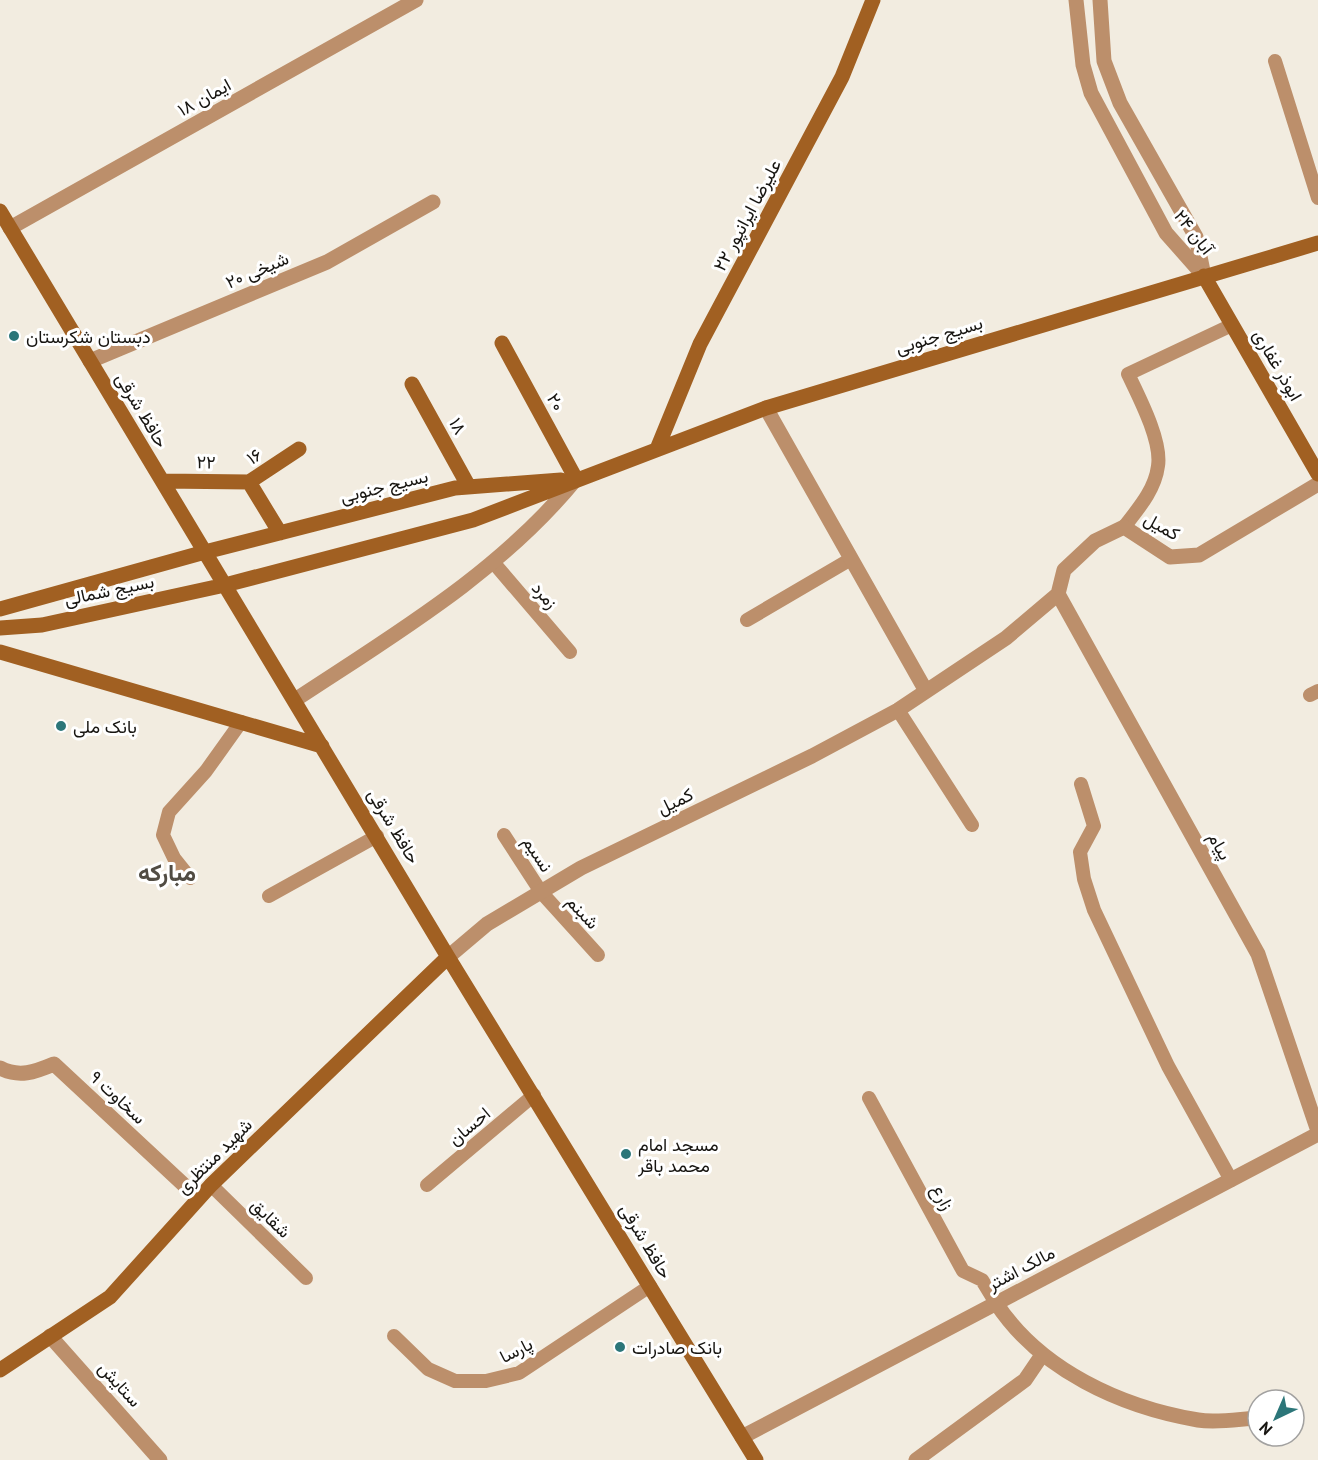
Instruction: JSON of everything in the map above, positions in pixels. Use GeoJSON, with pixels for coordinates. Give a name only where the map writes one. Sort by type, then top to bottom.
{"type":"FeatureCollection","features":[{"type":"Feature","properties":{"kind":"main road","name":"علیرضا ایرانپور ۲۲"},"geometry":{"type":"LineString","coordinates":[[657,449],[700,344],[842,77],[873,0]]}},
{"type":"Feature","properties":{"kind":"main road","name":"حافظ شرقی"},"geometry":{"type":"LineString","coordinates":[[0,211],[448,957],[756,1460]]}},
{"type":"Feature","properties":{"kind":"main road","name":"بسیج جنوبی"},"geometry":{"type":"LineString","coordinates":[[225,585],[473,520],[766,408],[1318,243]]}},
{"type":"Feature","properties":{"kind":"main road","name":"ابوذر غفاری"},"geometry":{"type":"LineString","coordinates":[[1204,276],[1318,474]]}},
{"type":"Feature","properties":{"kind":"main road","name":"۲۰"},"geometry":{"type":"LineString","coordinates":[[502,344],[576,479]]}},
{"type":"Feature","properties":{"kind":"main road","name":"۱۸"},"geometry":{"type":"LineString","coordinates":[[412,384],[469,487]]}},
{"type":"Feature","properties":{"kind":"main road","name":"۱۶"},"geometry":{"type":"LineString","coordinates":[[280,533],[249,482],[299,449]]}},
{"type":"Feature","properties":{"kind":"main road","name":"بسیج جنوبی"},"geometry":{"type":"LineString","coordinates":[[205,552],[469,487],[576,479]]}},
{"type":"Feature","properties":{"kind":"main road","name":"۲۲"},"geometry":{"type":"LineString","coordinates":[[162,481],[249,482]]}},
{"type":"Feature","properties":{"kind":"main road","name":"بسیج شمالی"},"geometry":{"type":"LineString","coordinates":[[0,609],[205,552]]}},
{"type":"Feature","properties":{"kind":"main road","name":"بسیج شمالی"},"geometry":{"type":"LineString","coordinates":[[0,628],[42,624],[225,585]]}},
{"type":"Feature","properties":{"kind":"main road"},"geometry":{"type":"LineString","coordinates":[[0,652],[322,746]]}},
{"type":"Feature","properties":{"kind":"main road","name":"شهید منتظری"},"geometry":{"type":"LineString","coordinates":[[0,1370],[110,1297],[198,1198],[448,957]]}},
{"type":"Feature","properties":{"kind":"street","name":"ایمان ۱۸"},"geometry":{"type":"LineString","coordinates":[[10,228],[416,0]]}},
{"type":"Feature","properties":{"kind":"street","name":"آبان ۲۴"},"geometry":{"type":"LineString","coordinates":[[1076,0],[1083,65],[1091,93],[1166,233],[1204,276]]}},
{"type":"Feature","properties":{"kind":"street","name":"آبان ۲۴"},"geometry":{"type":"LineString","coordinates":[[1100,0],[1104,61],[1120,103],[1196,237],[1204,276]]}},
{"type":"Feature","properties":{"kind":"street","name":"شیخی ۲۰"},"geometry":{"type":"LineString","coordinates":[[90,361],[327,262],[433,202]]}},
{"type":"Feature","properties":{"kind":"street"},"geometry":{"type":"LineString","coordinates":[[766,408],[926,691]]}},
{"type":"Feature","properties":{"kind":"street"},"geometry":{"type":"LineString","coordinates":[[295,700],[451,598],[549,511],[576,479]]}},
{"type":"Feature","properties":{"kind":"street","name":"کمیل"},"geometry":{"type":"LineString","coordinates":[[448,957],[487,924],[582,868],[812,756],[898,710],[1006,638],[1058,594],[1064,570],[1095,541],[1124,527],[1170,556],[1199,555],[1318,484]]}},
{"type":"Feature","properties":{"kind":"street","name":"پیام"},"geometry":{"type":"LineString","coordinates":[[1058,594],[1258,954],[1318,1133]]}},
{"type":"Feature","properties":{"kind":"street","name":"سخاوت ۹"},"geometry":{"type":"LineString","coordinates":[[0,1068],[12,1075],[35,1072],[54,1064],[198,1198]]}},
{"type":"Feature","properties":{"kind":"street","name":"مالک اشتر"},"geometry":{"type":"LineString","coordinates":[[742,1437],[1318,1133]]}},
{"type":"Feature","properties":{"kind":"street"},"geometry":{"type":"LineString","coordinates":[[996,1303],[1012,1327],[1042,1355],[1087,1383],[1140,1406],[1200,1420],[1246,1418]]}},
{"type":"Feature","properties":{"kind":"street","name":"ستایش"},"geometry":{"type":"LineString","coordinates":[[50,1335],[160,1460]]}},
{"type":"Feature","properties":{"kind":"street"},"geometry":{"type":"LineString","coordinates":[[916,1460],[1025,1380],[1042,1355]]}},
{"type":"Feature","properties":{"kind":"lane"},"geometry":{"type":"LineString","coordinates":[[1275,61],[1318,198]]}},
{"type":"Feature","properties":{"kind":"lane"},"geometry":{"type":"LineString","coordinates":[[1124,527],[1148,495],[1159,465],[1151,423],[1128,374],[1232,326]]}},
{"type":"Feature","properties":{"kind":"lane"},"geometry":{"type":"LineString","coordinates":[[747,620],[851,560]]}},
{"type":"Feature","properties":{"kind":"lane","name":"زمرد"},"geometry":{"type":"LineString","coordinates":[[493,562],[570,652]]}},
{"type":"Feature","properties":{"kind":"lane"},"geometry":{"type":"LineString","coordinates":[[898,710],[972,825]]}},
{"type":"Feature","properties":{"kind":"lane"},"geometry":{"type":"LineString","coordinates":[[190,878],[174,858],[163,835],[169,812],[206,771],[241,722]]}},
{"type":"Feature","properties":{"kind":"lane"},"geometry":{"type":"LineString","coordinates":[[1081,784],[1094,826],[1080,852],[1084,879],[1094,910],[1168,1066],[1231,1180]]}},
{"type":"Feature","properties":{"kind":"lane"},"geometry":{"type":"LineString","coordinates":[[269,896],[377,836]]}},
{"type":"Feature","properties":{"kind":"lane","name":"نسیم"},"geometry":{"type":"LineString","coordinates":[[504,836],[541,892]]}},
{"type":"Feature","properties":{"kind":"lane","name":"شبنم"},"geometry":{"type":"LineString","coordinates":[[541,892],[598,955]]}},
{"type":"Feature","properties":{"kind":"lane","name":"احسان"},"geometry":{"type":"LineString","coordinates":[[427,1185],[534,1095]]}},
{"type":"Feature","properties":{"kind":"lane","name":"زارع"},"geometry":{"type":"LineString","coordinates":[[869,1098],[963,1271],[982,1280],[996,1303]]}},
{"type":"Feature","properties":{"kind":"lane","name":"شقایق"},"geometry":{"type":"LineString","coordinates":[[211,1185],[306,1278]]}},
{"type":"Feature","properties":{"kind":"lane","name":"پارسا"},"geometry":{"type":"LineString","coordinates":[[394,1336],[428,1369],[455,1382],[486,1381],[519,1372],[650,1286]]}},
{"type":"Feature","properties":{"kind":"place","name":"دبستان شکرستان"},"geometry":{"type":"Point","coordinates":[14,336]}},
{"type":"Feature","properties":{"kind":"place","name":"بانک ملی"},"geometry":{"type":"Point","coordinates":[61,726]}},
{"type":"Feature","properties":{"kind":"place","name":"مسجد امام محمد باقر"},"geometry":{"type":"Point","coordinates":[626,1154]}},
{"type":"Feature","properties":{"kind":"place","name":"بانک صادرات"},"geometry":{"type":"Point","coordinates":[620,1347]}},
{"type":"Feature","properties":{"kind":"district","name":"مبارکه"},"geometry":{"type":"Point","coordinates":[167,872]}}]}
